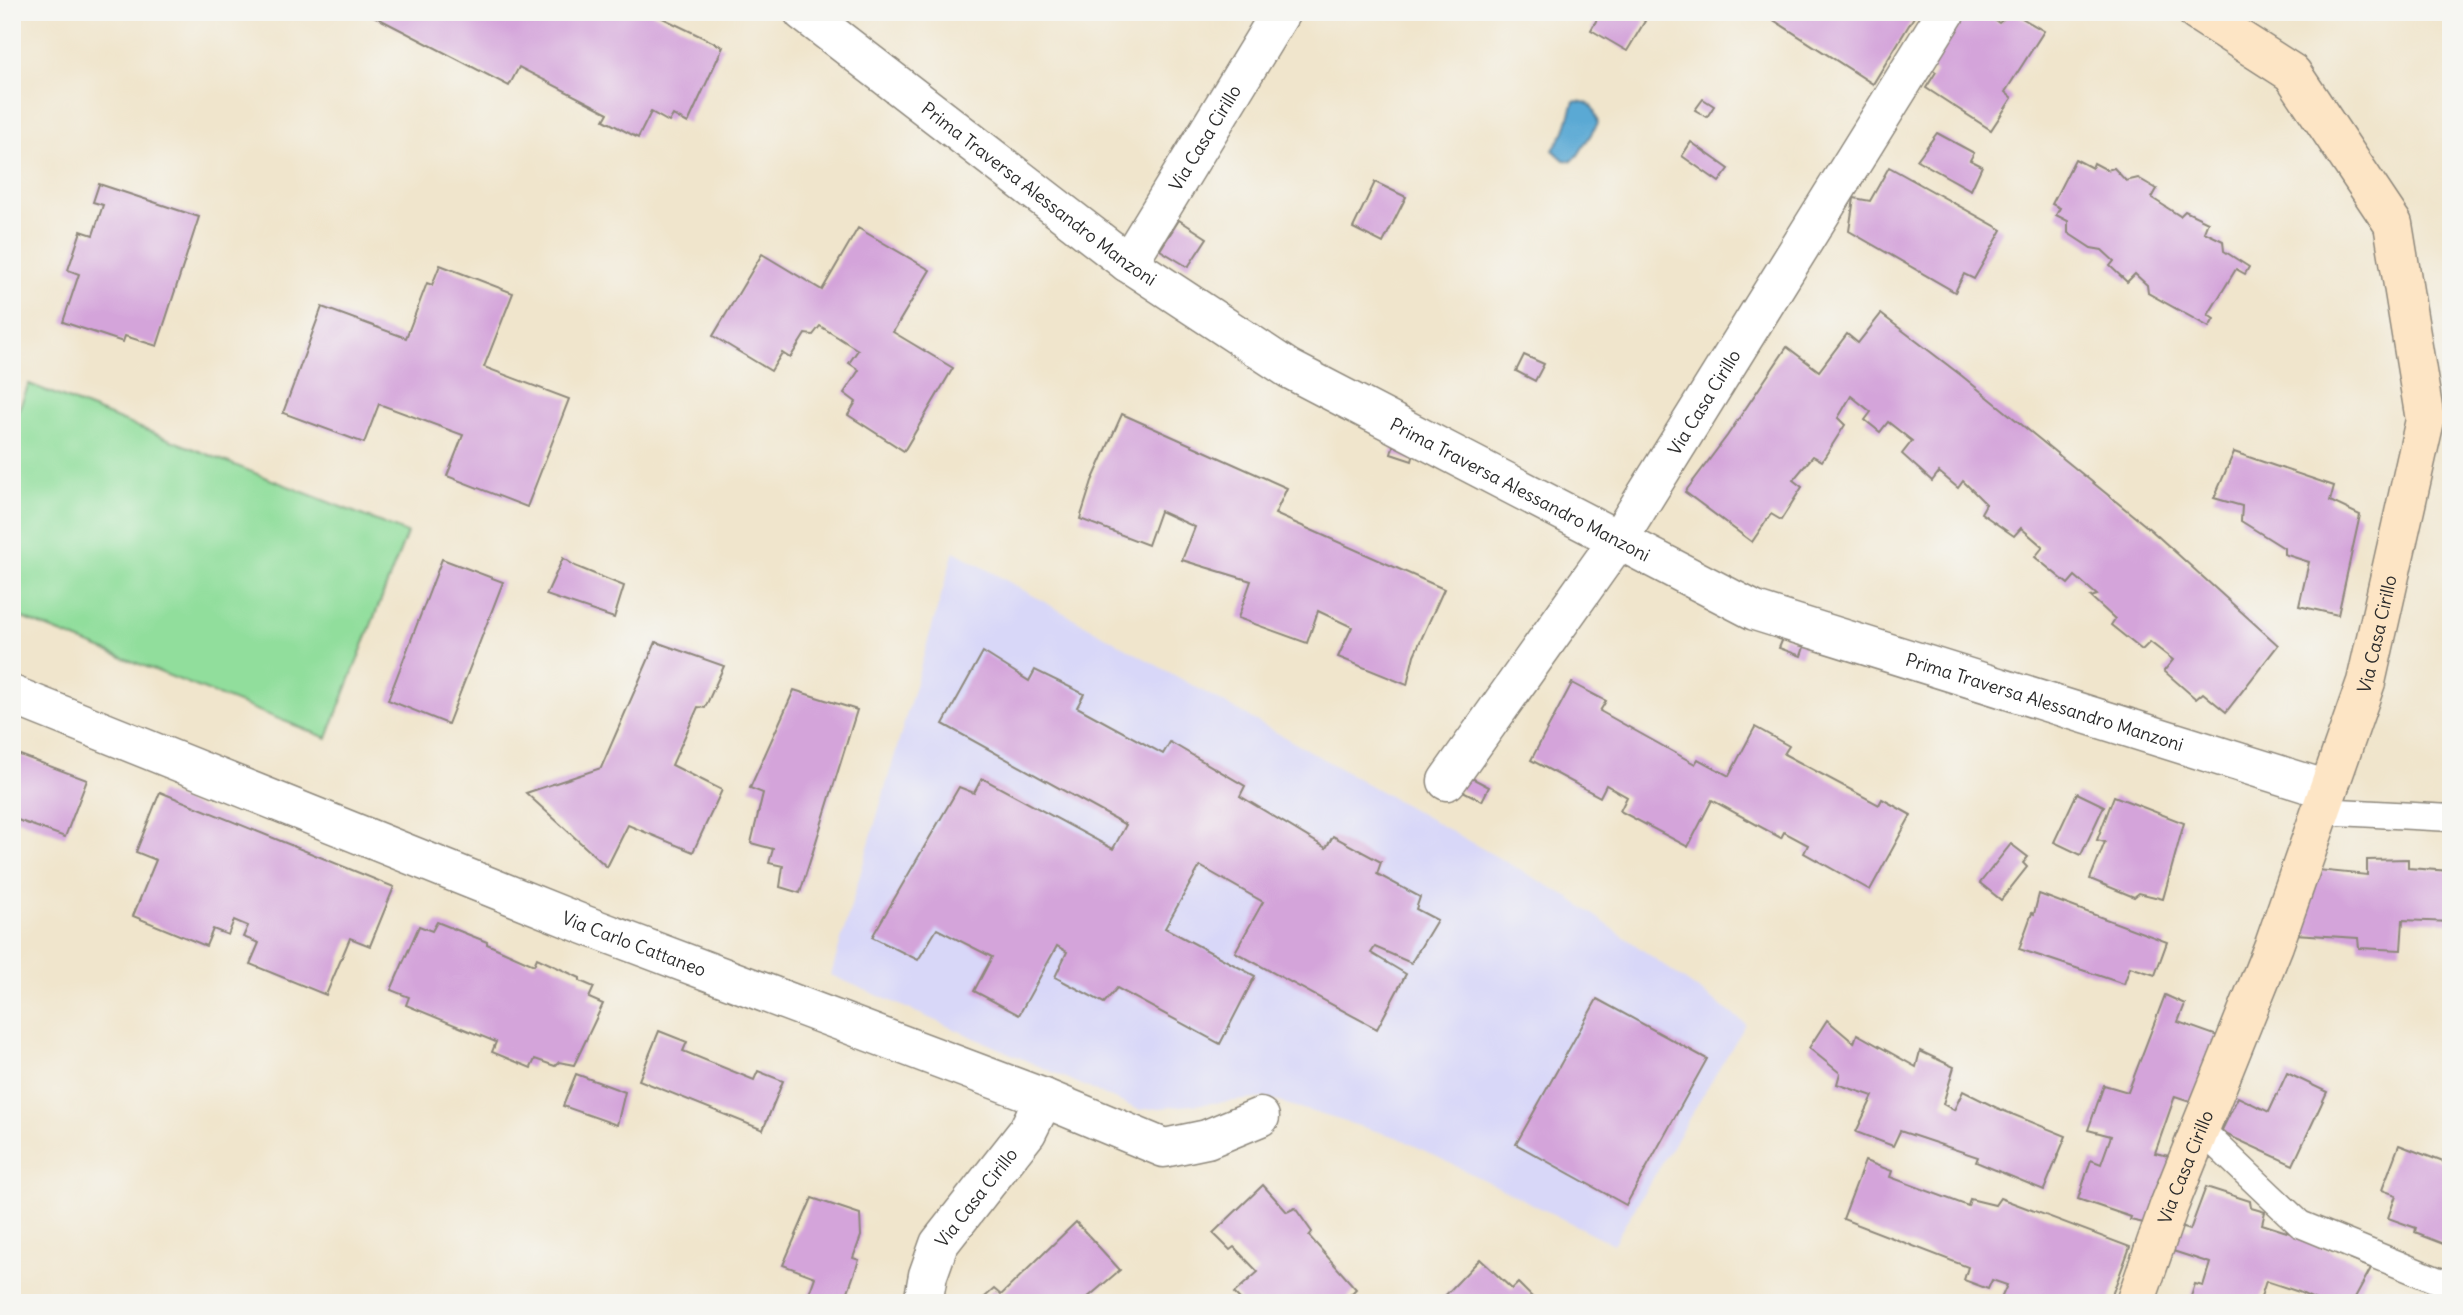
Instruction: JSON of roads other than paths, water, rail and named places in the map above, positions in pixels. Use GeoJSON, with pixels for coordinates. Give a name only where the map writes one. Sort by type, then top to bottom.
{"type":"FeatureCollection","features":[{"type":"Feature","properties":{"kind":"street","name":"Prima Traversa Alessandro Manzoni"},"geometry":{"type":"LineString","coordinates":[[803,12],[1128,263],[1289,369],[1618,540],[1755,611],[2324,801]]}},
{"type":"Feature","properties":{"kind":"street","name":"Via Casa Cirillo"},"geometry":{"type":"LineString","coordinates":[[1128,263],[1281,12]]}},
{"type":"Feature","properties":{"kind":"street","name":"Via Casa Cirillo"},"geometry":{"type":"LineString","coordinates":[[1447,781],[1618,540],[1946,12]]}},
{"type":"Feature","properties":{"kind":"street","name":"Via Casa Cirillo"},"geometry":{"type":"LineString","coordinates":[[2135,1303],[2169,1206],[2274,945],[2366,682],[2425,420],[2393,224],[2292,73],[2197,12]]}},
{"type":"Feature","properties":{"kind":"street","name":"Via Carlo Cattaneo"},"geometry":{"type":"LineString","coordinates":[[12,695],[21,696],[585,925],[1044,1098],[1164,1148],[1207,1139],[1260,1117]]}},
{"type":"Feature","properties":{"kind":"street","name":"Via Casa Cirillo"},"geometry":{"type":"LineString","coordinates":[[923,1303],[928,1275],[939,1244],[1027,1132],[1044,1098]]}},
{"type":"Feature","properties":{"kind":"lane"},"geometry":{"type":"LineString","coordinates":[[2324,801],[2451,818]]}},
{"type":"Feature","properties":{"kind":"lane"},"geometry":{"type":"LineString","coordinates":[[2200,1129],[2300,1223],[2451,1286]]}},
{"type":"Feature","properties":{"kind":"water"},"geometry":{"type":"Polygon","coordinates":[[[1574,101],[1591,106],[1598,123],[1572,161],[1564,160],[1553,150],[1565,131],[1574,101]]]}}]}
